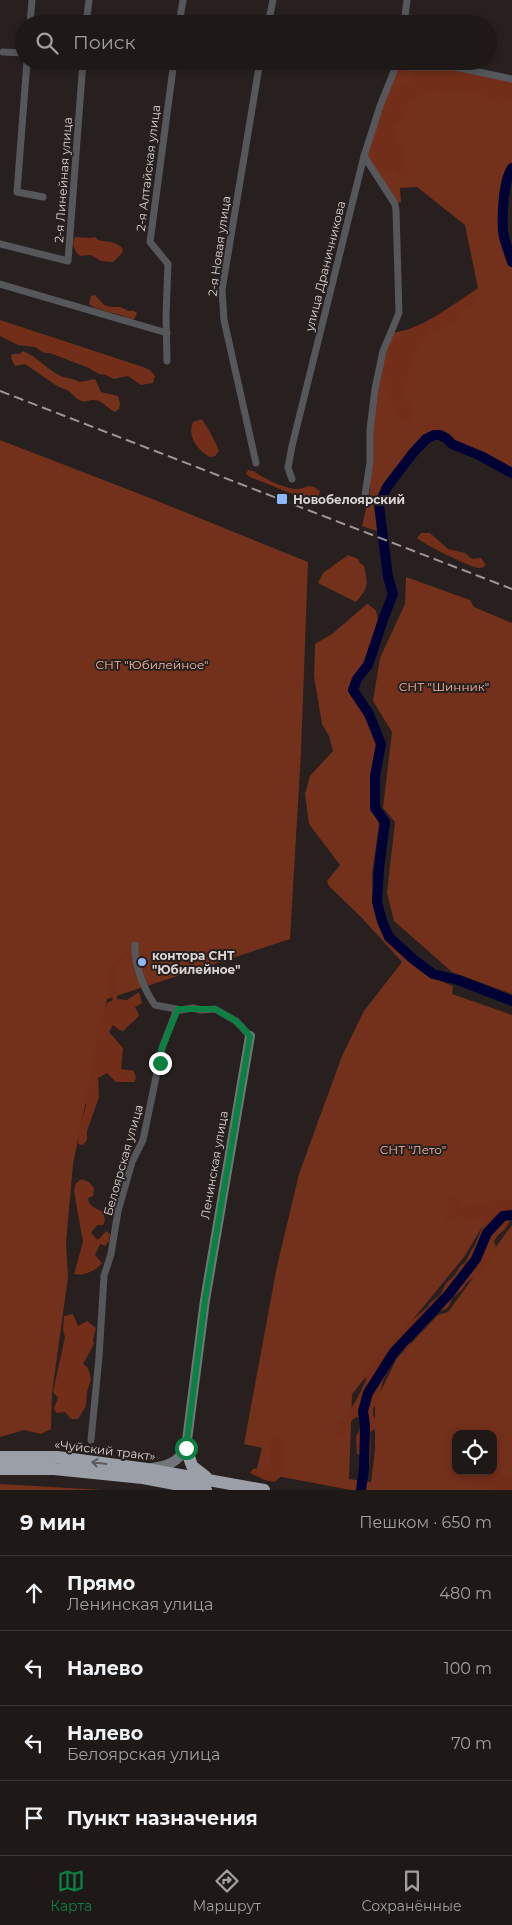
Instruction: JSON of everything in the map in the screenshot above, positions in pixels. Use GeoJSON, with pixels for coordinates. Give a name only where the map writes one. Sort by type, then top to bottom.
{"type":"FeatureCollection","features":[{"type":"Feature","properties":{"kind":"highway"},"geometry":{"type":"LineString","coordinates":[[186,1448],[192,1466],[205,1487]]}},
{"type":"Feature","properties":{"kind":"highway","name":"«Чуйский тракт»"},"geometry":{"type":"LineString","coordinates":[[0,1457],[57,1457],[145,1473],[205,1487],[264,1490]]}},
{"type":"Feature","properties":{"kind":"highway","name":"«Чуйский тракт»"},"geometry":{"type":"LineString","coordinates":[[0,1469],[145,1473]]}},
{"type":"Feature","properties":{"kind":"highway"},"geometry":{"type":"LineString","coordinates":[[145,1473],[159,1490]]}},
{"type":"Feature","properties":{"kind":"street"},"geometry":{"type":"LineString","coordinates":[[31,15],[32,0]]}},
{"type":"Feature","properties":{"kind":"street"},"geometry":{"type":"LineString","coordinates":[[87,15],[89,0]]}},
{"type":"Feature","properties":{"kind":"street"},"geometry":{"type":"LineString","coordinates":[[180,15],[183,0]]}},
{"type":"Feature","properties":{"kind":"street"},"geometry":{"type":"LineString","coordinates":[[270,15],[273,0]]}},
{"type":"Feature","properties":{"kind":"street"},"geometry":{"type":"LineString","coordinates":[[405,15],[406,0]]}},
{"type":"Feature","properties":{"kind":"street"},"geometry":{"type":"LineString","coordinates":[[3,52],[15,53]]}},
{"type":"Feature","properties":{"kind":"street","name":"2-я Линейная улица"},"geometry":{"type":"LineString","coordinates":[[26,70],[17,192],[43,197]]}},
{"type":"Feature","properties":{"kind":"street","name":"2-я Линейная улица"},"geometry":{"type":"LineString","coordinates":[[0,244],[68,261],[82,70]]}},
{"type":"Feature","properties":{"kind":"street","name":"2-я Алтайская улица"},"geometry":{"type":"LineString","coordinates":[[167,361],[168,264],[150,242],[173,70]]}},
{"type":"Feature","properties":{"kind":"street","name":"2-я Новая улица"},"geometry":{"type":"LineString","coordinates":[[256,463],[224,320],[222,290],[259,70]]}},
{"type":"Feature","properties":{"kind":"street","name":"улица Драничникова"},"geometry":{"type":"LineString","coordinates":[[292,479],[288,468],[292,446],[364,156],[380,106],[395,70]]}},
{"type":"Feature","properties":{"kind":"street"},"geometry":{"type":"LineString","coordinates":[[471,70],[512,78]]}},
{"type":"Feature","properties":{"kind":"street"},"geometry":{"type":"LineString","coordinates":[[364,156],[395,204],[398,313],[383,351],[375,389],[370,429],[370,462],[364,502]]}},
{"type":"Feature","properties":{"kind":"street"},"geometry":{"type":"LineString","coordinates":[[0,284],[167,333]]}},
{"type":"Feature","properties":{"kind":"street"},"geometry":{"type":"LineString","coordinates":[[135,945],[135,954],[146,993],[155,1005],[178,1009],[215,1009],[236,1021],[250,1036]]}},
{"type":"Feature","properties":{"kind":"street","name":"Белоярская улица"},"geometry":{"type":"LineString","coordinates":[[91,1440],[104,1276],[111,1254],[118,1211],[132,1162],[143,1140],[162,1048],[178,1009]]}},
{"type":"Feature","properties":{"kind":"street","name":"Ленинская улица"},"geometry":{"type":"LineString","coordinates":[[186,1448],[206,1290],[250,1036]]}},
{"type":"Feature","properties":{"kind":"street"},"geometry":{"type":"LineString","coordinates":[[145,1473],[172,1464],[182,1455],[186,1448]]}},
{"type":"Feature","properties":{"kind":"green space"},"geometry":{"type":"Polygon","coordinates":[[[396,70],[464,70],[512,79],[512,168],[505,190],[503,231],[512,262],[512,473],[478,455],[456,447],[442,436],[431,437],[416,448],[387,487],[382,488],[376,503],[377,531],[362,526],[370,491],[370,429],[375,389],[391,333],[403,331],[426,322],[478,288],[465,225],[417,187],[400,188],[401,202],[395,204],[364,156],[396,70]]]}},
{"type":"Feature","properties":{"kind":"green space"},"geometry":{"type":"Polygon","coordinates":[[[95,295],[104,305],[134,311],[137,313],[134,319],[89,304],[91,296],[95,295]]]}},
{"type":"Feature","properties":{"kind":"green space"},"geometry":{"type":"Polygon","coordinates":[[[23,351],[60,376],[80,382],[95,379],[101,392],[118,396],[119,409],[115,412],[101,402],[94,400],[84,402],[25,364],[15,366],[11,358],[12,354],[19,354],[23,351]]]}},
{"type":"Feature","properties":{"kind":"green space","name":"СНТ \"Юбилейное\""},"geometry":{"type":"Polygon","coordinates":[[[0,440],[308,562],[301,752],[290,939],[107,999],[73,1164],[66,1243],[68,1277],[52,1393],[51,1429],[41,1434],[24,1430],[0,1437],[0,440]]]}},
{"type":"Feature","properties":{"kind":"green space"},"geometry":{"type":"Polygon","coordinates":[[[348,555],[358,559],[364,566],[366,577],[365,589],[356,602],[318,583],[323,573],[348,555]]]}},
{"type":"Feature","properties":{"kind":"green space","name":"СНТ \"Шинник\""},"geometry":{"type":"Polygon","coordinates":[[[406,577],[470,600],[474,607],[512,623],[512,994],[452,972],[394,921],[387,893],[395,822],[383,808],[392,732],[373,701],[380,658],[405,604],[406,577]]]}},
{"type":"Feature","properties":{"kind":"green space","name":"СНТ \"Лето\""},"geometry":{"type":"Polygon","coordinates":[[[367,604],[376,611],[378,623],[372,655],[353,690],[369,714],[381,744],[375,776],[375,808],[379,825],[372,873],[373,902],[381,930],[436,979],[453,986],[452,994],[512,1015],[512,1208],[496,1204],[464,1257],[352,1394],[349,1479],[371,1482],[375,1449],[375,1403],[397,1358],[438,1315],[448,1312],[512,1225],[512,1490],[351,1490],[256,1472],[262,1448],[244,1444],[277,1266],[299,1174],[342,1056],[364,1011],[402,962],[361,917],[329,886],[327,881],[340,865],[309,824],[305,794],[310,776],[333,751],[329,736],[322,724],[314,676],[315,644],[332,634],[367,604]]]}},
{"type":"Feature","properties":{"kind":"green space"},"geometry":{"type":"Polygon","coordinates":[[[0,1484],[103,1490],[0,1490],[0,1484]]]}},
{"type":"Feature","properties":{"kind":"shaded area"},"geometry":{"type":"Polygon","coordinates":[[[419,71],[462,73],[469,76],[492,76],[512,84],[512,97],[498,103],[473,91],[430,89],[411,102],[406,114],[394,127],[397,142],[405,151],[404,163],[409,166],[409,174],[400,177],[394,171],[384,173],[374,164],[371,154],[378,131],[380,116],[398,84],[409,82],[419,71]]]}},
{"type":"Feature","properties":{"kind":"shaded area"},"geometry":{"type":"Polygon","coordinates":[[[75,237],[95,237],[98,240],[115,243],[121,246],[123,249],[122,253],[113,262],[101,261],[91,255],[80,256],[74,247],[75,237]]]}},
{"type":"Feature","properties":{"kind":"shaded area"},"geometry":{"type":"Polygon","coordinates":[[[470,294],[474,296],[474,302],[467,309],[462,308],[459,311],[456,322],[450,326],[429,331],[416,351],[410,363],[405,393],[405,398],[414,410],[412,418],[406,423],[402,421],[397,416],[390,394],[383,385],[385,379],[382,372],[387,365],[391,346],[400,334],[430,320],[470,294]]]}},
{"type":"Feature","properties":{"kind":"shaded area"},"geometry":{"type":"Polygon","coordinates":[[[0,320],[143,367],[150,370],[155,376],[153,383],[141,385],[128,376],[114,379],[50,353],[44,353],[35,347],[18,345],[0,336],[0,320]]]}},
{"type":"Feature","properties":{"kind":"shaded area"},"geometry":{"type":"Polygon","coordinates":[[[202,419],[219,451],[215,456],[210,457],[201,451],[192,437],[191,427],[193,422],[202,419]]]}},
{"type":"Feature","properties":{"kind":"shaded area"},"geometry":{"type":"Polygon","coordinates":[[[248,470],[290,488],[298,489],[309,486],[316,488],[320,491],[319,495],[312,502],[250,477],[246,474],[248,470]]]}},
{"type":"Feature","properties":{"kind":"shaded area"},"geometry":{"type":"Polygon","coordinates":[[[421,533],[430,533],[448,549],[465,553],[472,559],[481,558],[486,565],[481,568],[475,567],[448,555],[417,538],[421,533]]]}},
{"type":"Feature","properties":{"kind":"shaded area"},"geometry":{"type":"Polygon","coordinates":[[[125,952],[129,953],[116,967],[117,999],[127,1000],[139,992],[142,1003],[135,1007],[139,1015],[124,1031],[119,1030],[113,1025],[109,1032],[123,1048],[121,1069],[134,1071],[136,1078],[134,1082],[116,1082],[107,1073],[98,1078],[99,1097],[87,1131],[87,1140],[83,1145],[78,1144],[79,1130],[86,1106],[85,1099],[92,1072],[91,1065],[96,1046],[97,1029],[107,1003],[113,1000],[108,973],[113,962],[125,952]]]}},
{"type":"Feature","properties":{"kind":"shaded area"},"geometry":{"type":"Polygon","coordinates":[[[82,1179],[89,1182],[94,1188],[93,1196],[88,1198],[88,1201],[93,1207],[103,1212],[105,1220],[103,1225],[97,1225],[91,1233],[98,1240],[106,1231],[110,1234],[109,1241],[105,1246],[100,1244],[95,1255],[102,1263],[90,1272],[74,1274],[83,1242],[74,1191],[76,1183],[82,1179]]]}},
{"type":"Feature","properties":{"kind":"shaded area"},"geometry":{"type":"Polygon","coordinates":[[[456,1196],[461,1207],[506,1199],[512,1200],[510,1219],[507,1226],[494,1242],[497,1250],[481,1272],[466,1283],[462,1290],[453,1297],[446,1309],[438,1311],[423,1329],[413,1336],[409,1346],[396,1355],[383,1381],[378,1403],[373,1408],[373,1415],[378,1424],[377,1428],[370,1432],[370,1462],[366,1477],[360,1473],[360,1455],[357,1454],[356,1437],[361,1427],[359,1418],[353,1419],[342,1437],[337,1435],[338,1424],[346,1417],[354,1404],[365,1382],[367,1371],[376,1357],[395,1337],[400,1335],[404,1327],[440,1295],[446,1283],[454,1276],[461,1265],[465,1263],[474,1247],[485,1221],[482,1216],[466,1220],[457,1215],[450,1221],[446,1220],[445,1215],[453,1209],[448,1203],[448,1199],[456,1196]]]}},
{"type":"Feature","properties":{"kind":"shaded area"},"geometry":{"type":"Polygon","coordinates":[[[73,1314],[78,1326],[87,1321],[96,1328],[93,1339],[94,1344],[83,1364],[88,1368],[91,1379],[87,1392],[86,1406],[78,1419],[71,1419],[65,1412],[56,1413],[54,1408],[58,1398],[53,1392],[65,1337],[63,1330],[64,1316],[73,1314]]]}},
{"type":"Feature","properties":{"kind":"shaded area"},"geometry":{"type":"Polygon","coordinates":[[[275,1436],[281,1436],[283,1469],[282,1474],[274,1482],[250,1473],[253,1469],[266,1467],[270,1464],[271,1442],[275,1436]]]}},
{"type":"Feature","properties":{"kind":"shaded area"},"geometry":{"type":"Polygon","coordinates":[[[497,1473],[512,1477],[512,1490],[498,1490],[452,1475],[497,1475],[497,1473]]]}},
{"type":"Feature","properties":{"kind":"waterway"},"geometry":{"type":"LineString","coordinates":[[512,168],[505,190],[503,217],[505,243],[512,262]]}},
{"type":"Feature","properties":{"kind":"waterway"},"geometry":{"type":"LineString","coordinates":[[512,473],[481,456],[452,444],[440,435],[434,435],[426,439],[413,453],[387,487],[379,505],[388,577],[393,594],[368,665],[357,679],[353,690],[369,714],[381,744],[375,776],[375,808],[385,822],[377,902],[389,937],[433,974],[458,980],[512,1001]]}},
{"type":"Feature","properties":{"kind":"waterway"},"geometry":{"type":"LineString","coordinates":[[361,1490],[364,1469],[365,1426],[363,1411],[368,1393],[394,1352],[449,1294],[476,1259],[487,1233],[503,1216],[512,1215]]}},
{"type":"Feature","properties":{"kind":"railway"},"geometry":{"type":"LineString","coordinates":[[0,391],[512,589]]}},
{"type":"Feature","properties":{"kind":"place","name":"Новобелоярский"},"geometry":{"type":"Point","coordinates":[282,499]}},
{"type":"Feature","properties":{"kind":"place","name":"контора СНТ \"Юбилейное\""},"geometry":{"type":"Point","coordinates":[142,962]}},
{"type":"Feature","properties":{"kind":"route"},"geometry":{"type":"LineString","coordinates":[[160,1063],[162,1048],[178,1009],[215,1009],[236,1021],[250,1036],[205,1300],[186,1448]]}}]}
